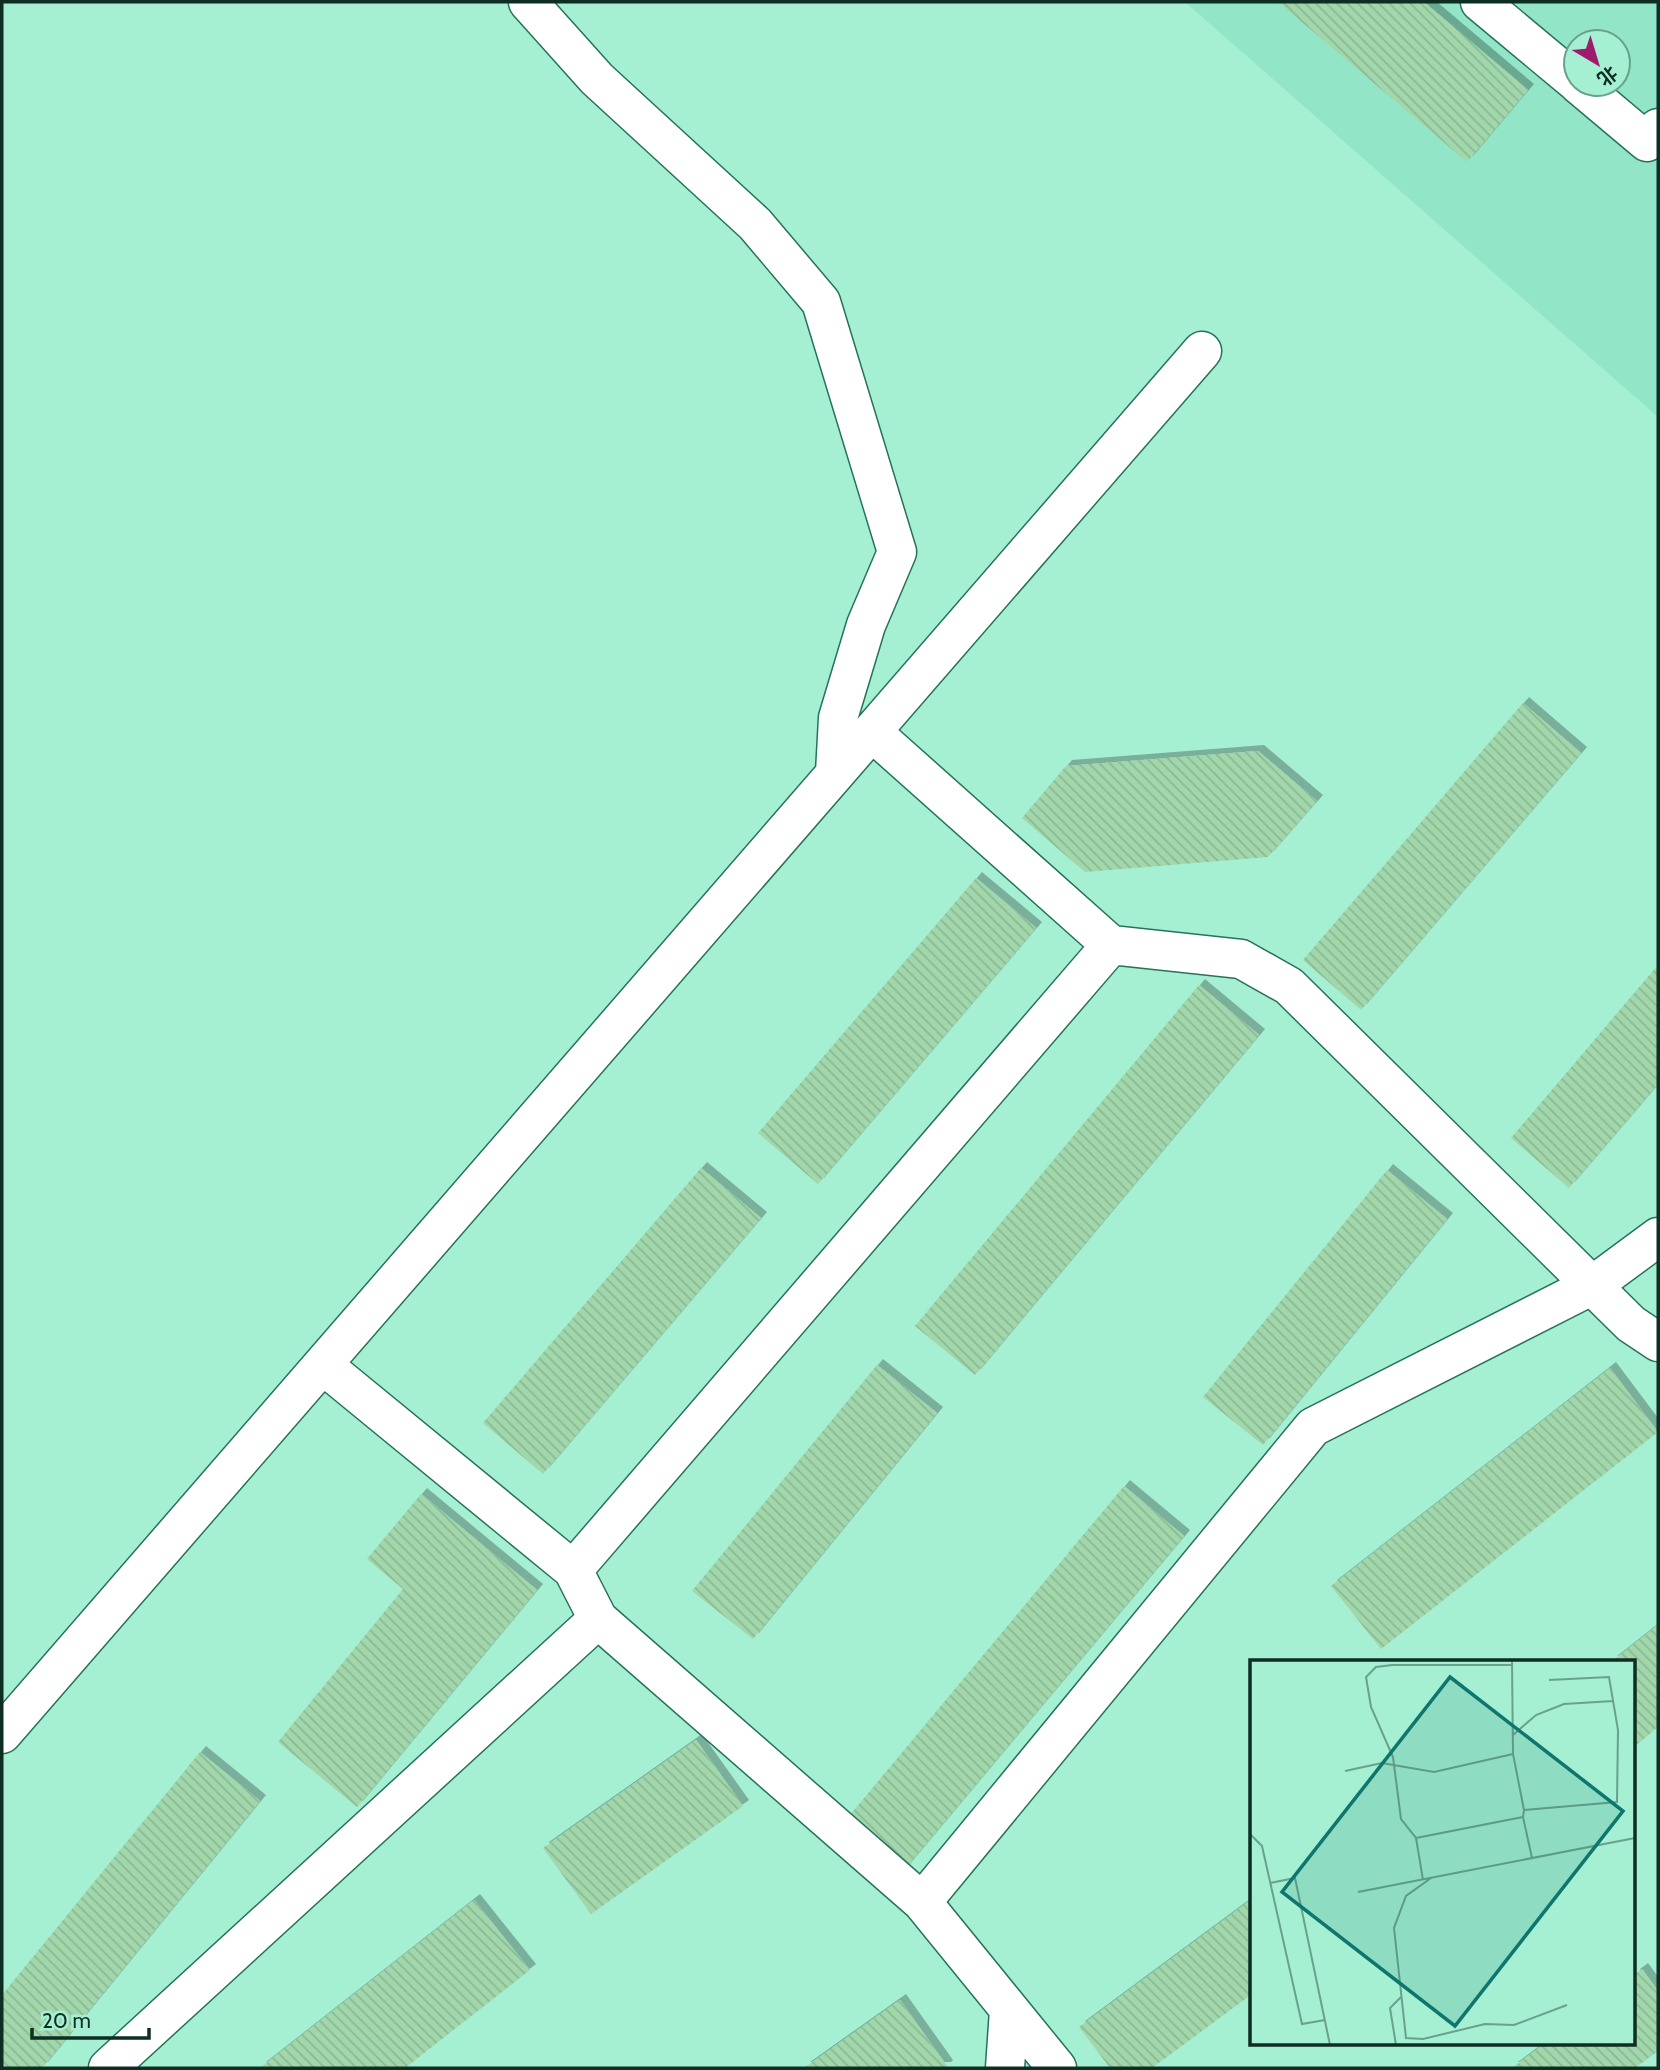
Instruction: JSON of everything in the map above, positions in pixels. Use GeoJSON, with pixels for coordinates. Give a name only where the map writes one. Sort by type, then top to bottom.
{"type":"FeatureCollection","features":[{"type":"Feature","properties":{"kind":"street"},"geometry":{"type":"LineString","coordinates":[[528,2],[597,79],[755,224],[821,302],[897,552],[866,625],[838,718],[835,773]]}},
{"type":"Feature","properties":{"kind":"street"},"geometry":{"type":"LineString","coordinates":[[1480,2],[1562,70]]}},
{"type":"Feature","properties":{"kind":"street"},"geometry":{"type":"LineString","coordinates":[[1595,98],[1647,142],[1658,128]]}},
{"type":"Feature","properties":{"kind":"street"},"geometry":{"type":"LineString","coordinates":[[2,1734],[1202,351]]}},
{"type":"Feature","properties":{"kind":"street"},"geometry":{"type":"LineString","coordinates":[[872,732],[1111,945],[1241,959],[1289,986],[1632,1324],[1658,1342]]}},
{"type":"Feature","properties":{"kind":"street"},"geometry":{"type":"LineString","coordinates":[[573,1570],[1111,945]]}},
{"type":"Feature","properties":{"kind":"street"},"geometry":{"type":"LineString","coordinates":[[922,1902],[1313,1427],[1592,1285],[1658,1237]]}},
{"type":"Feature","properties":{"kind":"street"},"geometry":{"type":"LineString","coordinates":[[323,1365],[573,1570],[598,1619],[922,1902],[1057,2068]]}},
{"type":"Feature","properties":{"kind":"street"},"geometry":{"type":"LineString","coordinates":[[108,2068],[598,1619]]}},
{"type":"Feature","properties":{"kind":"street"},"geometry":{"type":"LineString","coordinates":[[1005,2068],[1010,2010]]}},
{"type":"Feature","properties":{"kind":"shaded area"},"geometry":{"type":"Polygon","coordinates":[[[1185,2],[1658,2],[1658,417],[1185,2]]]}},
{"type":"Feature","properties":{"kind":"building"},"geometry":{"type":"Polygon","coordinates":[[[1278,2],[1424,2],[1528,90],[1467,162],[1278,2]]]}},
{"type":"Feature","properties":{"kind":"building"},"geometry":{"type":"Polygon","coordinates":[[[1523,703],[1581,753],[1361,1010],[1303,960],[1523,703]]]}},
{"type":"Feature","properties":{"kind":"building"},"geometry":{"type":"Polygon","coordinates":[[[1258,751],[1317,801],[1268,857],[1085,872],[1022,818],[1066,766],[1258,751]]]}},
{"type":"Feature","properties":{"kind":"building"},"geometry":{"type":"Polygon","coordinates":[[[976,878],[1036,928],[818,1184],[758,1133],[976,878]]]}},
{"type":"Feature","properties":{"kind":"building"},"geometry":{"type":"Polygon","coordinates":[[[1658,965],[1658,1084],[1569,1188],[1511,1138],[1658,965]]]}},
{"type":"Feature","properties":{"kind":"building"},"geometry":{"type":"Polygon","coordinates":[[[1199,985],[1259,1035],[975,1375],[915,1326],[1199,985]]]}},
{"type":"Feature","properties":{"kind":"building"},"geometry":{"type":"Polygon","coordinates":[[[701,1168],[761,1218],[543,1474],[483,1423],[701,1168]]]}},
{"type":"Feature","properties":{"kind":"building"},"geometry":{"type":"Polygon","coordinates":[[[1387,1170],[1447,1219],[1263,1445],[1203,1397],[1387,1170]]]}},
{"type":"Feature","properties":{"kind":"building"},"geometry":{"type":"Polygon","coordinates":[[[877,1365],[937,1413],[753,1639],[692,1591],[877,1365]]]}},
{"type":"Feature","properties":{"kind":"building"},"geometry":{"type":"Polygon","coordinates":[[[1610,1368],[1658,1432],[1381,1649],[1331,1586],[1610,1368]]]}},
{"type":"Feature","properties":{"kind":"building"},"geometry":{"type":"Polygon","coordinates":[[[1124,1486],[1184,1536],[899,1876],[840,1827],[1124,1486]]]}},
{"type":"Feature","properties":{"kind":"building"},"geometry":{"type":"Polygon","coordinates":[[[421,1494],[537,1590],[357,1807],[278,1742],[403,1589],[367,1559],[421,1494]]]}},
{"type":"Feature","properties":{"kind":"building"},"geometry":{"type":"Polygon","coordinates":[[[1658,1625],[1658,1727],[1636,1745],[1636,1660],[1614,1660],[1658,1625]]]}},
{"type":"Feature","properties":{"kind":"building"},"geometry":{"type":"Polygon","coordinates":[[[696,1740],[743,1806],[591,1914],[543,1848],[696,1740]]]}},
{"type":"Feature","properties":{"kind":"building"},"geometry":{"type":"Polygon","coordinates":[[[200,1752],[260,1801],[42,2068],[2,2068],[2,1995],[200,1752]]]}},
{"type":"Feature","properties":{"kind":"building"},"geometry":{"type":"Polygon","coordinates":[[[474,1900],[530,1970],[405,2068],[260,2068],[474,1900]]]}},
{"type":"Feature","properties":{"kind":"building"},"geometry":{"type":"Polygon","coordinates":[[[1250,1900],[1250,1995],[1152,2068],[1110,2068],[1079,2027],[1250,1900]]]}},
{"type":"Feature","properties":{"kind":"building"},"geometry":{"type":"Polygon","coordinates":[[[1642,1969],[1658,1991],[1658,2051],[1635,2068],[1512,2068],[1541,2046],[1636,2046],[1636,1974],[1642,1969]]]}},
{"type":"Feature","properties":{"kind":"building"},"geometry":{"type":"Polygon","coordinates":[[[900,2000],[947,2066],[945,2068],[804,2068],[900,2000]]]}}]}
